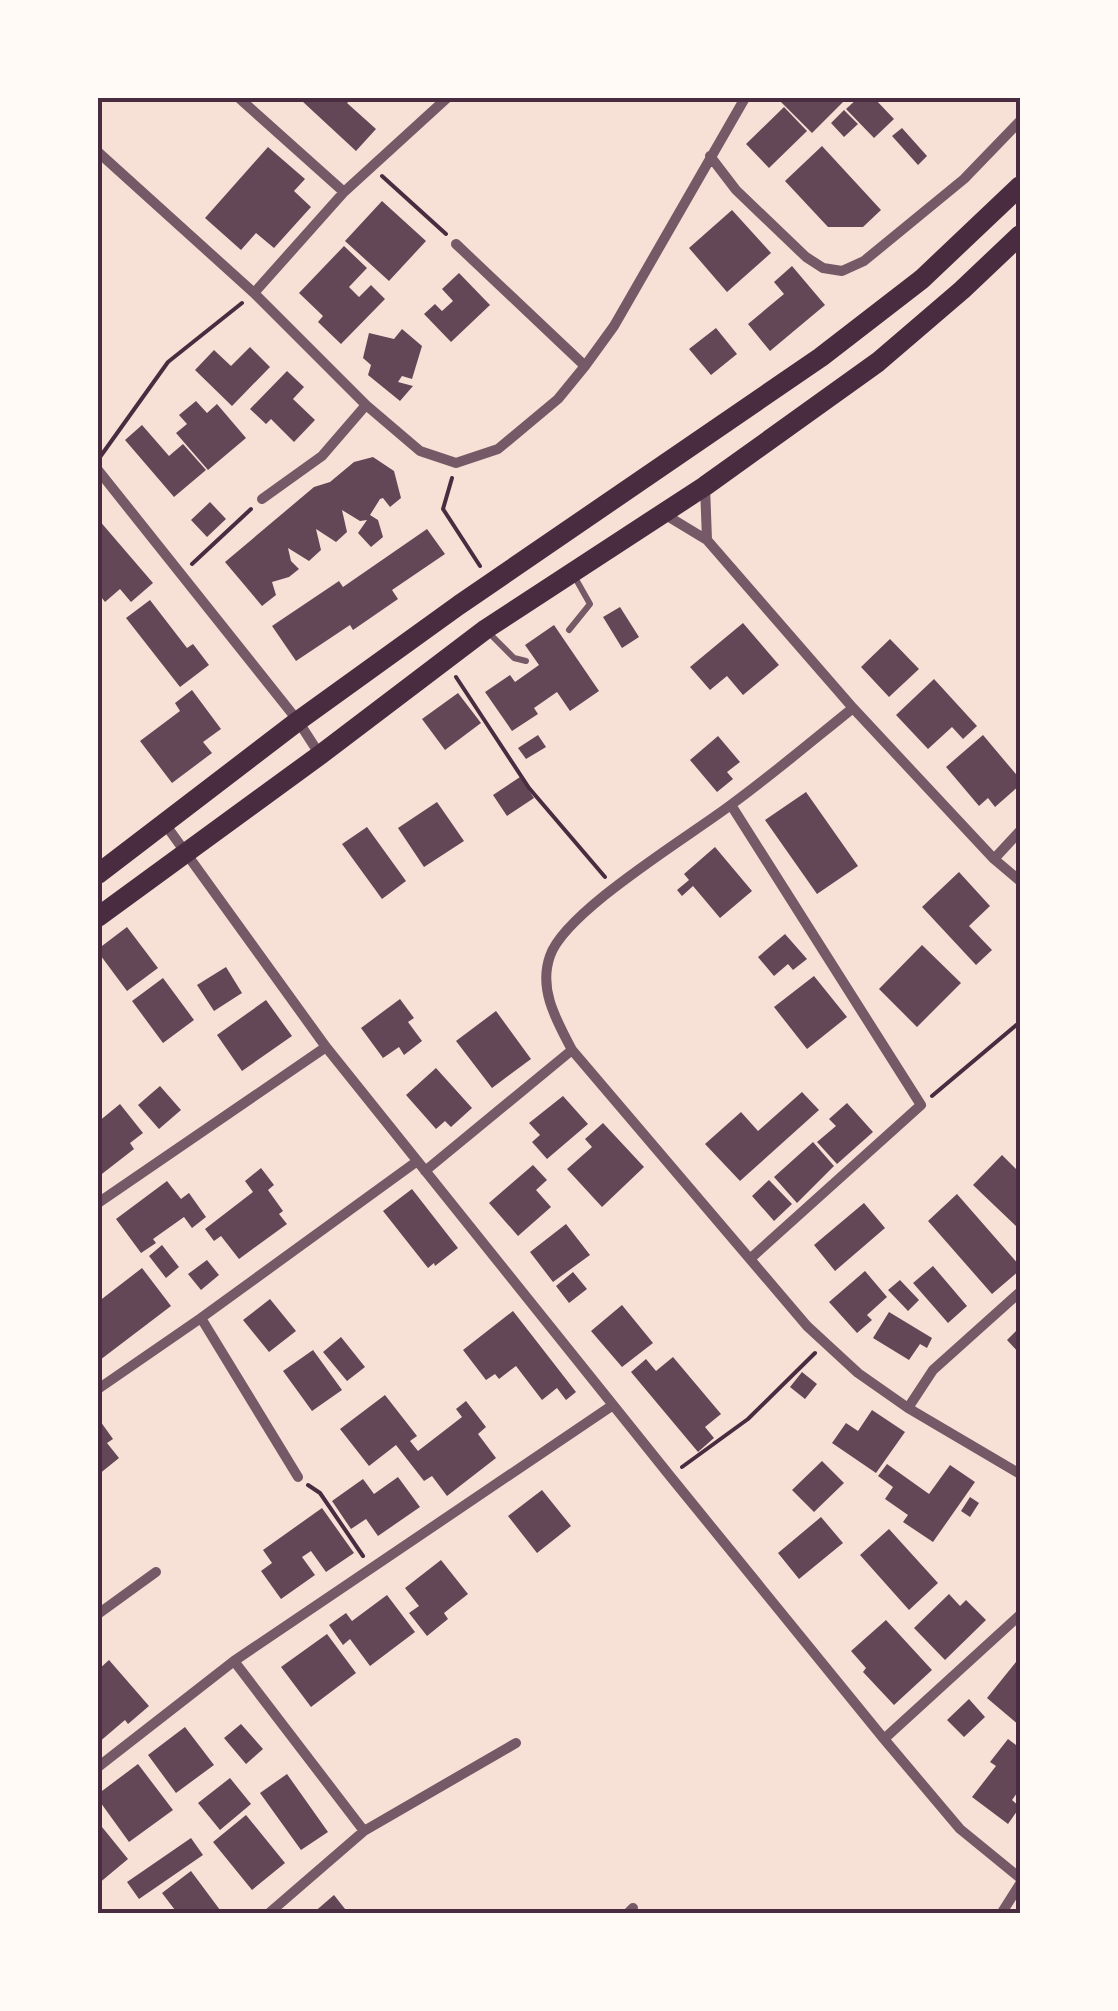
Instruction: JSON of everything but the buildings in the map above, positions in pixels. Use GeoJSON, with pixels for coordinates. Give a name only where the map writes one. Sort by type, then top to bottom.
{"type":"FeatureCollection","features":[{"type":"Feature","properties":{"kind":"main road"},"geometry":{"type":"LineString","coordinates":[[98,874],[491,582],[821,357],[922,279],[1020,186]]}},
{"type":"Feature","properties":{"kind":"main road"},"geometry":{"type":"LineString","coordinates":[[98,916],[486,629],[705,486],[878,362],[1020,235]]}},
{"type":"Feature","properties":{"kind":"street"},"geometry":{"type":"LineString","coordinates":[[239,98],[344,192]]}},
{"type":"Feature","properties":{"kind":"street"},"geometry":{"type":"LineString","coordinates":[[254,293],[344,192],[446,98]]}},
{"type":"Feature","properties":{"kind":"street"},"geometry":{"type":"LineString","coordinates":[[98,152],[254,293],[366,405],[420,451],[456,463],[498,449],[558,399],[585,366],[614,326],[745,98]]}},
{"type":"Feature","properties":{"kind":"street"},"geometry":{"type":"LineString","coordinates":[[710,156],[736,190],[806,257],[823,268],[842,272],[864,261],[964,179],[1020,121]]}},
{"type":"Feature","properties":{"kind":"street"},"geometry":{"type":"LineString","coordinates":[[456,244],[585,366]]}},
{"type":"Feature","properties":{"kind":"street"},"geometry":{"type":"LineString","coordinates":[[262,500],[322,456],[366,405]]}},
{"type":"Feature","properties":{"kind":"street"},"geometry":{"type":"LineString","coordinates":[[98,470],[320,755]]}},
{"type":"Feature","properties":{"kind":"street"},"geometry":{"type":"LineString","coordinates":[[705,486],[707,540]]}},
{"type":"Feature","properties":{"kind":"street"},"geometry":{"type":"LineString","coordinates":[[663,514],[707,540],[852,708],[994,859],[1020,881]]}},
{"type":"Feature","properties":{"kind":"street"},"geometry":{"type":"LineString","coordinates":[[852,708],[564,931],[550,956],[546,981],[551,1011],[572,1050],[807,1326],[858,1372],[908,1408],[1020,1474]]}},
{"type":"Feature","properties":{"kind":"street"},"geometry":{"type":"LineString","coordinates":[[731,805],[921,1105],[751,1258]]}},
{"type":"Feature","properties":{"kind":"street"},"geometry":{"type":"LineString","coordinates":[[165,824],[326,1046],[613,1406],[960,1829],[1020,1881],[1000,1914]]}},
{"type":"Feature","properties":{"kind":"street"},"geometry":{"type":"LineString","coordinates":[[994,859],[1020,831]]}},
{"type":"Feature","properties":{"kind":"street"},"geometry":{"type":"LineString","coordinates":[[98,1203],[326,1046]]}},
{"type":"Feature","properties":{"kind":"street"},"geometry":{"type":"LineString","coordinates":[[98,1389],[420,1166],[572,1050]]}},
{"type":"Feature","properties":{"kind":"street"},"geometry":{"type":"LineString","coordinates":[[908,1408],[934,1370],[1020,1292]]}},
{"type":"Feature","properties":{"kind":"street"},"geometry":{"type":"LineString","coordinates":[[202,1318],[298,1477]]}},
{"type":"Feature","properties":{"kind":"street"},"geometry":{"type":"LineString","coordinates":[[98,1767],[234,1661],[613,1406]]}},
{"type":"Feature","properties":{"kind":"street"},"geometry":{"type":"LineString","coordinates":[[98,1614],[156,1572]]}},
{"type":"Feature","properties":{"kind":"street"},"geometry":{"type":"LineString","coordinates":[[884,1738],[1020,1615]]}},
{"type":"Feature","properties":{"kind":"street"},"geometry":{"type":"LineString","coordinates":[[234,1661],[364,1831]]}},
{"type":"Feature","properties":{"kind":"street"},"geometry":{"type":"LineString","coordinates":[[268,1914],[364,1831],[516,1742]]}},
{"type":"Feature","properties":{"kind":"lane"},"geometry":{"type":"LineString","coordinates":[[569,630],[590,604],[573,573]]}},
{"type":"Feature","properties":{"kind":"lane"},"geometry":{"type":"LineString","coordinates":[[486,629],[514,658],[526,660]]}},
{"type":"Feature","properties":{"kind":"path"},"geometry":{"type":"LineString","coordinates":[[372,167],[456,244]]}},
{"type":"Feature","properties":{"kind":"path"},"geometry":{"type":"LineString","coordinates":[[98,461],[168,362],[254,293]]}},
{"type":"Feature","properties":{"kind":"path"},"geometry":{"type":"LineString","coordinates":[[456,463],[443,509],[491,582]]}},
{"type":"Feature","properties":{"kind":"path"},"geometry":{"type":"LineString","coordinates":[[181,574],[262,500]]}},
{"type":"Feature","properties":{"kind":"path"},"geometry":{"type":"LineString","coordinates":[[446,661],[529,788],[615,888]]}},
{"type":"Feature","properties":{"kind":"path"},"geometry":{"type":"LineString","coordinates":[[921,1105],[1020,1022]]}},
{"type":"Feature","properties":{"kind":"path"},"geometry":{"type":"LineString","coordinates":[[670,1476],[748,1419],[826,1343]]}},
{"type":"Feature","properties":{"kind":"path"},"geometry":{"type":"LineString","coordinates":[[298,1477],[320,1493],[371,1568]]}}]}
